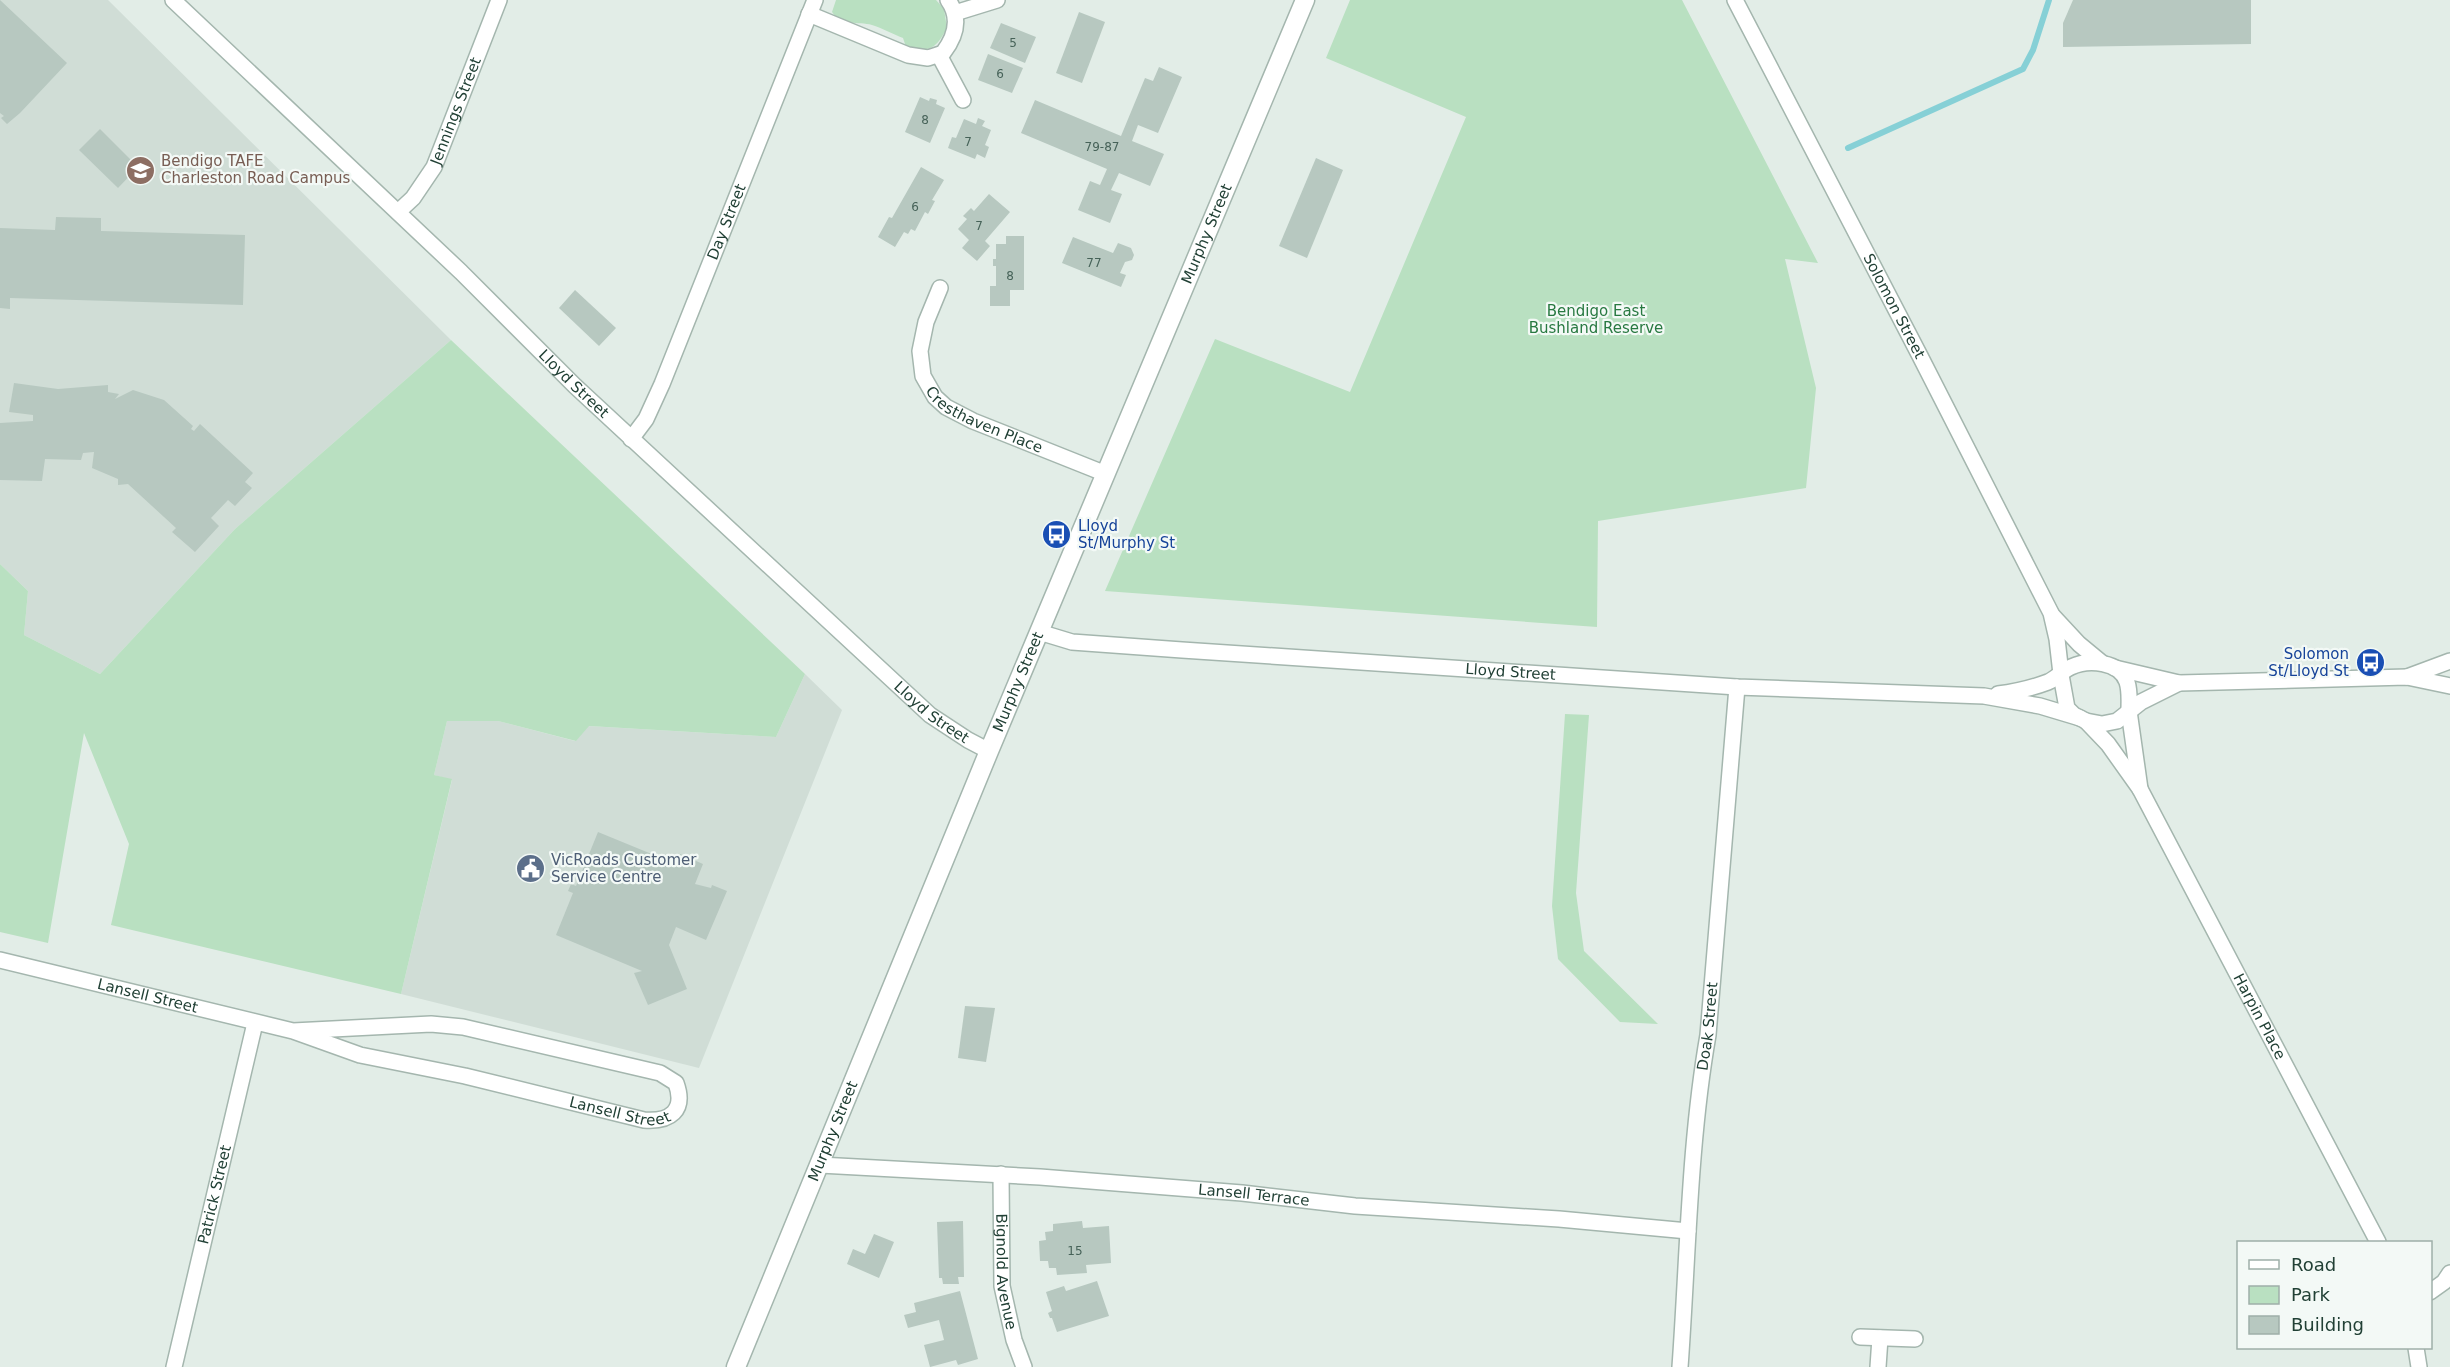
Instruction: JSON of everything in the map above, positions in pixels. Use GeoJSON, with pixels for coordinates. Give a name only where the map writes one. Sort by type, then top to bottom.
{"type":"FeatureCollection","features":[{"type":"Feature","properties":{"kind":"street","name":"Lloyd Street"},"geometry":{"type":"LineString","coordinates":[[174,0],[461,272],[521,335],[930,715],[968,741],[989,751]]}},
{"type":"Feature","properties":{"kind":"street","name":"Jennings Street"},"geometry":{"type":"LineString","coordinates":[[398,212],[413,198],[434,166],[499,0]]}},
{"type":"Feature","properties":{"kind":"street"},"geometry":{"type":"LineString","coordinates":[[812,7],[908,55],[922,58],[939,55],[947,48],[954,33],[951,6],[997,0]]}},
{"type":"Feature","properties":{"kind":"street","name":"Murphy Street"},"geometry":{"type":"LineString","coordinates":[[736,1367],[989,751],[1305,0]]}},
{"type":"Feature","properties":{"kind":"street","name":"Solomon Street"},"geometry":{"type":"LineString","coordinates":[[1735,0],[2051,613],[2061,675]]}},
{"type":"Feature","properties":{"kind":"street","name":"Day Street"},"geometry":{"type":"LineString","coordinates":[[631,439],[646,419],[662,384],[812,7]]}},
{"type":"Feature","properties":{"kind":"street"},"geometry":{"type":"LineString","coordinates":[[939,55],[963,100]]}},
{"type":"Feature","properties":{"kind":"street","name":"Cresthaven Place"},"geometry":{"type":"LineString","coordinates":[[940,288],[926,322],[920,351],[923,376],[935,397],[946,407],[973,421],[1106,474]]}},
{"type":"Feature","properties":{"kind":"street","name":"Solomon Street"},"geometry":{"type":"LineString","coordinates":[[2051,613],[2079,644],[2109,666]]}},
{"type":"Feature","properties":{"kind":"street","name":"Lloyd Street"},"geometry":{"type":"LineString","coordinates":[[1039,632],[1085,643],[1737,687],[1984,696],[2040,706],[2083,720]]}},
{"type":"Feature","properties":{"kind":"street"},"geometry":{"type":"LineString","coordinates":[[2407,677],[2450,661]]}},
{"type":"Feature","properties":{"kind":"street"},"geometry":{"type":"LineString","coordinates":[[2179,683],[2117,721],[2109,723],[2083,720],[2067,708],[2061,675],[2068,668],[2080,664],[2109,666],[2179,683],[2407,677],[2450,686]]}},
{"type":"Feature","properties":{"kind":"street"},"geometry":{"type":"LineString","coordinates":[[2109,666],[2127,682],[2130,711]]}},
{"type":"Feature","properties":{"kind":"street","name":"Lloyd Street"},"geometry":{"type":"LineString","coordinates":[[1984,696],[2034,687],[2061,675]]}},
{"type":"Feature","properties":{"kind":"street","name":"Doak Street"},"geometry":{"type":"LineString","coordinates":[[1680,1367],[1688,1231],[1701,1083],[1708,1035],[1737,687]]}},
{"type":"Feature","properties":{"kind":"street","name":"Harpin Place"},"geometry":{"type":"LineString","coordinates":[[2130,711],[2140,789]]}},
{"type":"Feature","properties":{"kind":"street","name":"Harpin Place"},"geometry":{"type":"LineString","coordinates":[[2083,720],[2108,744],[2140,789],[2377,1241]]}},
{"type":"Feature","properties":{"kind":"street","name":"Lansell Street"},"geometry":{"type":"LineString","coordinates":[[0,960],[293,1031],[360,1055],[465,1076],[644,1120],[669,1118],[679,1100],[676,1083],[660,1073],[463,1027],[431,1024],[293,1031]]}},
{"type":"Feature","properties":{"kind":"street","name":"Patrick Street"},"geometry":{"type":"LineString","coordinates":[[174,1367],[255,1023]]}},
{"type":"Feature","properties":{"kind":"street","name":"Lansell Terrace"},"geometry":{"type":"LineString","coordinates":[[820,1165],[1000,1174],[1242,1193],[1364,1207],[1559,1219],[1688,1231]]}},
{"type":"Feature","properties":{"kind":"street","name":"Bignold Avenue"},"geometry":{"type":"LineString","coordinates":[[1000,1174],[1002,1286],[1014,1340],[1024,1367]]}},
{"type":"Feature","properties":{"kind":"street"},"geometry":{"type":"LineString","coordinates":[[2432,1291],[2444,1282],[2450,1273]]}},
{"type":"Feature","properties":{"kind":"street"},"geometry":{"type":"LineString","coordinates":[[1860,1337],[1915,1339]]}},
{"type":"Feature","properties":{"kind":"street"},"geometry":{"type":"LineString","coordinates":[[1878,1367],[1880,1338]]}},
{"type":"Feature","properties":{"kind":"street"},"geometry":{"type":"LineString","coordinates":[[2416,1349],[2419,1367]]}},
{"type":"Feature","properties":{"kind":"shaded area","name":"Bendigo TAFE Charleston Road Campus"},"geometry":{"type":"Polygon","coordinates":[[[0,0],[108,0],[451,340],[235,529],[100,674],[24,635],[28,591],[0,564],[0,0]]]}},
{"type":"Feature","properties":{"kind":"shaded area"},"geometry":{"type":"Polygon","coordinates":[[[805,674],[842,710],[699,1068],[401,994],[452,780],[434,775],[447,721],[498,721],[575,741],[588,726],[776,737],[805,674]]]}},
{"type":"Feature","properties":{"kind":"green space"},"geometry":{"type":"Polygon","coordinates":[[[836,0],[936,0],[944,9],[947,28],[939,41],[931,48],[906,47],[903,38],[880,28],[840,20],[832,12],[836,0]]]}},
{"type":"Feature","properties":{"kind":"green space","name":"Bendigo East Bushland Reserve"},"geometry":{"type":"Polygon","coordinates":[[[1350,0],[1682,0],[1818,263],[1785,259],[1816,388],[1806,488],[1598,521],[1597,627],[1105,591],[1215,339],[1350,392],[1466,117],[1326,58],[1350,0]]]}},
{"type":"Feature","properties":{"kind":"green space"},"geometry":{"type":"Polygon","coordinates":[[[451,340],[805,674],[776,737],[589,726],[576,741],[498,721],[447,721],[434,775],[452,779],[401,994],[111,925],[129,844],[84,733],[48,943],[0,932],[0,564],[28,591],[24,635],[100,674],[235,529],[451,340]]]}},
{"type":"Feature","properties":{"kind":"green space"},"geometry":{"type":"Polygon","coordinates":[[[1565,714],[1589,715],[1576,893],[1584,951],[1658,1024],[1620,1022],[1558,959],[1552,906],[1565,714]]]}},
{"type":"Feature","properties":{"kind":"building"},"geometry":{"type":"Polygon","coordinates":[[[0,0],[67,63],[7,124],[1,118],[4,116],[0,113],[0,0]]]}},
{"type":"Feature","properties":{"kind":"building"},"geometry":{"type":"Polygon","coordinates":[[[2073,0],[2251,0],[2251,44],[2063,47],[2063,23],[2073,0]]]}},
{"type":"Feature","properties":{"kind":"building"},"geometry":{"type":"Polygon","coordinates":[[[1079,12],[1105,22],[1082,83],[1056,73],[1079,12]]]}},
{"type":"Feature","properties":{"kind":"building"},"geometry":{"type":"Polygon","coordinates":[[[1001,23],[1036,37],[1025,63],[990,48],[1001,23]]]}},
{"type":"Feature","properties":{"kind":"building"},"geometry":{"type":"Polygon","coordinates":[[[988,54],[1023,68],[1012,93],[978,80],[988,54]]]}},
{"type":"Feature","properties":{"kind":"building"},"geometry":{"type":"Polygon","coordinates":[[[1159,67],[1182,77],[1158,133],[1138,125],[1132,141],[1164,154],[1150,186],[1119,173],[1111,190],[1122,194],[1110,223],[1078,210],[1090,181],[1100,185],[1107,169],[1021,133],[1035,100],[1121,136],[1145,78],[1153,81],[1159,67]]]}},
{"type":"Feature","properties":{"kind":"building"},"geometry":{"type":"Polygon","coordinates":[[[920,97],[929,101],[930,98],[937,100],[936,104],[945,108],[930,143],[905,132],[920,97]]]}},
{"type":"Feature","properties":{"kind":"building"},"geometry":{"type":"Polygon","coordinates":[[[978,118],[985,121],[982,126],[991,130],[985,145],[989,147],[985,158],[977,154],[975,159],[948,148],[952,137],[956,138],[964,119],[976,124],[978,118]]]}},
{"type":"Feature","properties":{"kind":"building"},"geometry":{"type":"Polygon","coordinates":[[[100,129],[138,167],[118,188],[79,150],[100,129]]]}},
{"type":"Feature","properties":{"kind":"building"},"geometry":{"type":"Polygon","coordinates":[[[1316,158],[1343,170],[1307,258],[1279,246],[1316,158]]]}},
{"type":"Feature","properties":{"kind":"building"},"geometry":{"type":"Polygon","coordinates":[[[921,167],[944,180],[932,200],[935,201],[928,214],[925,212],[915,231],[911,229],[908,234],[904,232],[895,247],[878,237],[889,217],[892,218],[921,167]]]}},
{"type":"Feature","properties":{"kind":"building"},"geometry":{"type":"Polygon","coordinates":[[[989,194],[1010,212],[985,241],[990,246],[977,261],[962,248],[969,240],[958,229],[967,219],[963,216],[971,208],[974,211],[989,194]]]}},
{"type":"Feature","properties":{"kind":"building"},"geometry":{"type":"Polygon","coordinates":[[[56,217],[101,218],[101,231],[245,235],[243,305],[10,298],[10,309],[0,308],[0,228],[55,230],[56,217]]]}},
{"type":"Feature","properties":{"kind":"building"},"geometry":{"type":"Polygon","coordinates":[[[1006,236],[1024,236],[1024,290],[1010,290],[1010,306],[990,306],[990,286],[996,286],[996,266],[993,266],[993,259],[996,259],[996,244],[1006,244],[1006,236]]]}},
{"type":"Feature","properties":{"kind":"building"},"geometry":{"type":"Polygon","coordinates":[[[1073,237],[1113,253],[1118,243],[1131,248],[1134,255],[1132,260],[1125,262],[1120,273],[1126,275],[1121,287],[1062,263],[1073,237]]]}},
{"type":"Feature","properties":{"kind":"building"},"geometry":{"type":"Polygon","coordinates":[[[575,290],[616,328],[599,346],[559,308],[575,290]]]}},
{"type":"Feature","properties":{"kind":"building"},"geometry":{"type":"Polygon","coordinates":[[[14,383],[58,389],[108,385],[108,392],[119,394],[115,399],[133,390],[164,400],[193,426],[191,429],[194,431],[200,424],[253,473],[245,482],[252,488],[235,506],[228,500],[211,518],[219,526],[195,552],[172,532],[176,528],[128,484],[118,485],[118,479],[92,468],[94,452],[83,453],[81,460],[45,459],[42,481],[0,480],[0,423],[33,421],[33,415],[9,412],[14,383]]]}},
{"type":"Feature","properties":{"kind":"building"},"geometry":{"type":"Polygon","coordinates":[[[598,832],[676,864],[680,854],[703,864],[695,884],[711,888],[712,885],[727,891],[706,940],[676,927],[669,945],[687,989],[648,1005],[634,973],[642,971],[556,935],[573,893],[568,891],[571,884],[576,886],[598,832]]]}},
{"type":"Feature","properties":{"kind":"building"},"geometry":{"type":"Polygon","coordinates":[[[965,1006],[995,1008],[986,1062],[958,1058],[965,1006]]]}},
{"type":"Feature","properties":{"kind":"building"},"geometry":{"type":"Polygon","coordinates":[[[963,1221],[964,1277],[958,1277],[959,1284],[943,1284],[942,1278],[939,1278],[937,1222],[963,1221]]]}},
{"type":"Feature","properties":{"kind":"building"},"geometry":{"type":"Polygon","coordinates":[[[1082,1221],[1083,1228],[1109,1226],[1111,1263],[1086,1265],[1087,1273],[1057,1275],[1056,1268],[1049,1268],[1048,1261],[1040,1261],[1039,1241],[1046,1240],[1045,1232],[1053,1231],[1053,1224],[1082,1221]]]}},
{"type":"Feature","properties":{"kind":"building"},"geometry":{"type":"Polygon","coordinates":[[[874,1234],[894,1242],[879,1278],[847,1264],[853,1249],[865,1254],[874,1234]]]}},
{"type":"Feature","properties":{"kind":"building"},"geometry":{"type":"Polygon","coordinates":[[[1097,1281],[1109,1316],[1057,1332],[1048,1313],[1052,1311],[1046,1292],[1064,1286],[1066,1291],[1097,1281]]]}},
{"type":"Feature","properties":{"kind":"building"},"geometry":{"type":"Polygon","coordinates":[[[960,1291],[978,1359],[958,1365],[956,1360],[930,1367],[924,1345],[944,1340],[939,1320],[908,1328],[904,1315],[916,1312],[914,1303],[960,1291]]]}},
{"type":"Feature","properties":{"kind":"waterway"},"geometry":{"type":"LineString","coordinates":[[1848,148],[2023,69],[2033,50],[2049,0]]}},
{"type":"Feature","properties":{"kind":"place","name":"Bendigo TAFE Charleston Road Campus"},"geometry":{"type":"Point","coordinates":[140,170]}},
{"type":"Feature","properties":{"kind":"place","name":"Lloyd St/Murphy St"},"geometry":{"type":"Point","coordinates":[1057,535]}},
{"type":"Feature","properties":{"kind":"place","name":"Solomon St/Lloyd St"},"geometry":{"type":"Point","coordinates":[2370,663]}},
{"type":"Feature","properties":{"kind":"place","name":"VicRoads Customer Service Centre"},"geometry":{"type":"Point","coordinates":[530,869]}}]}
